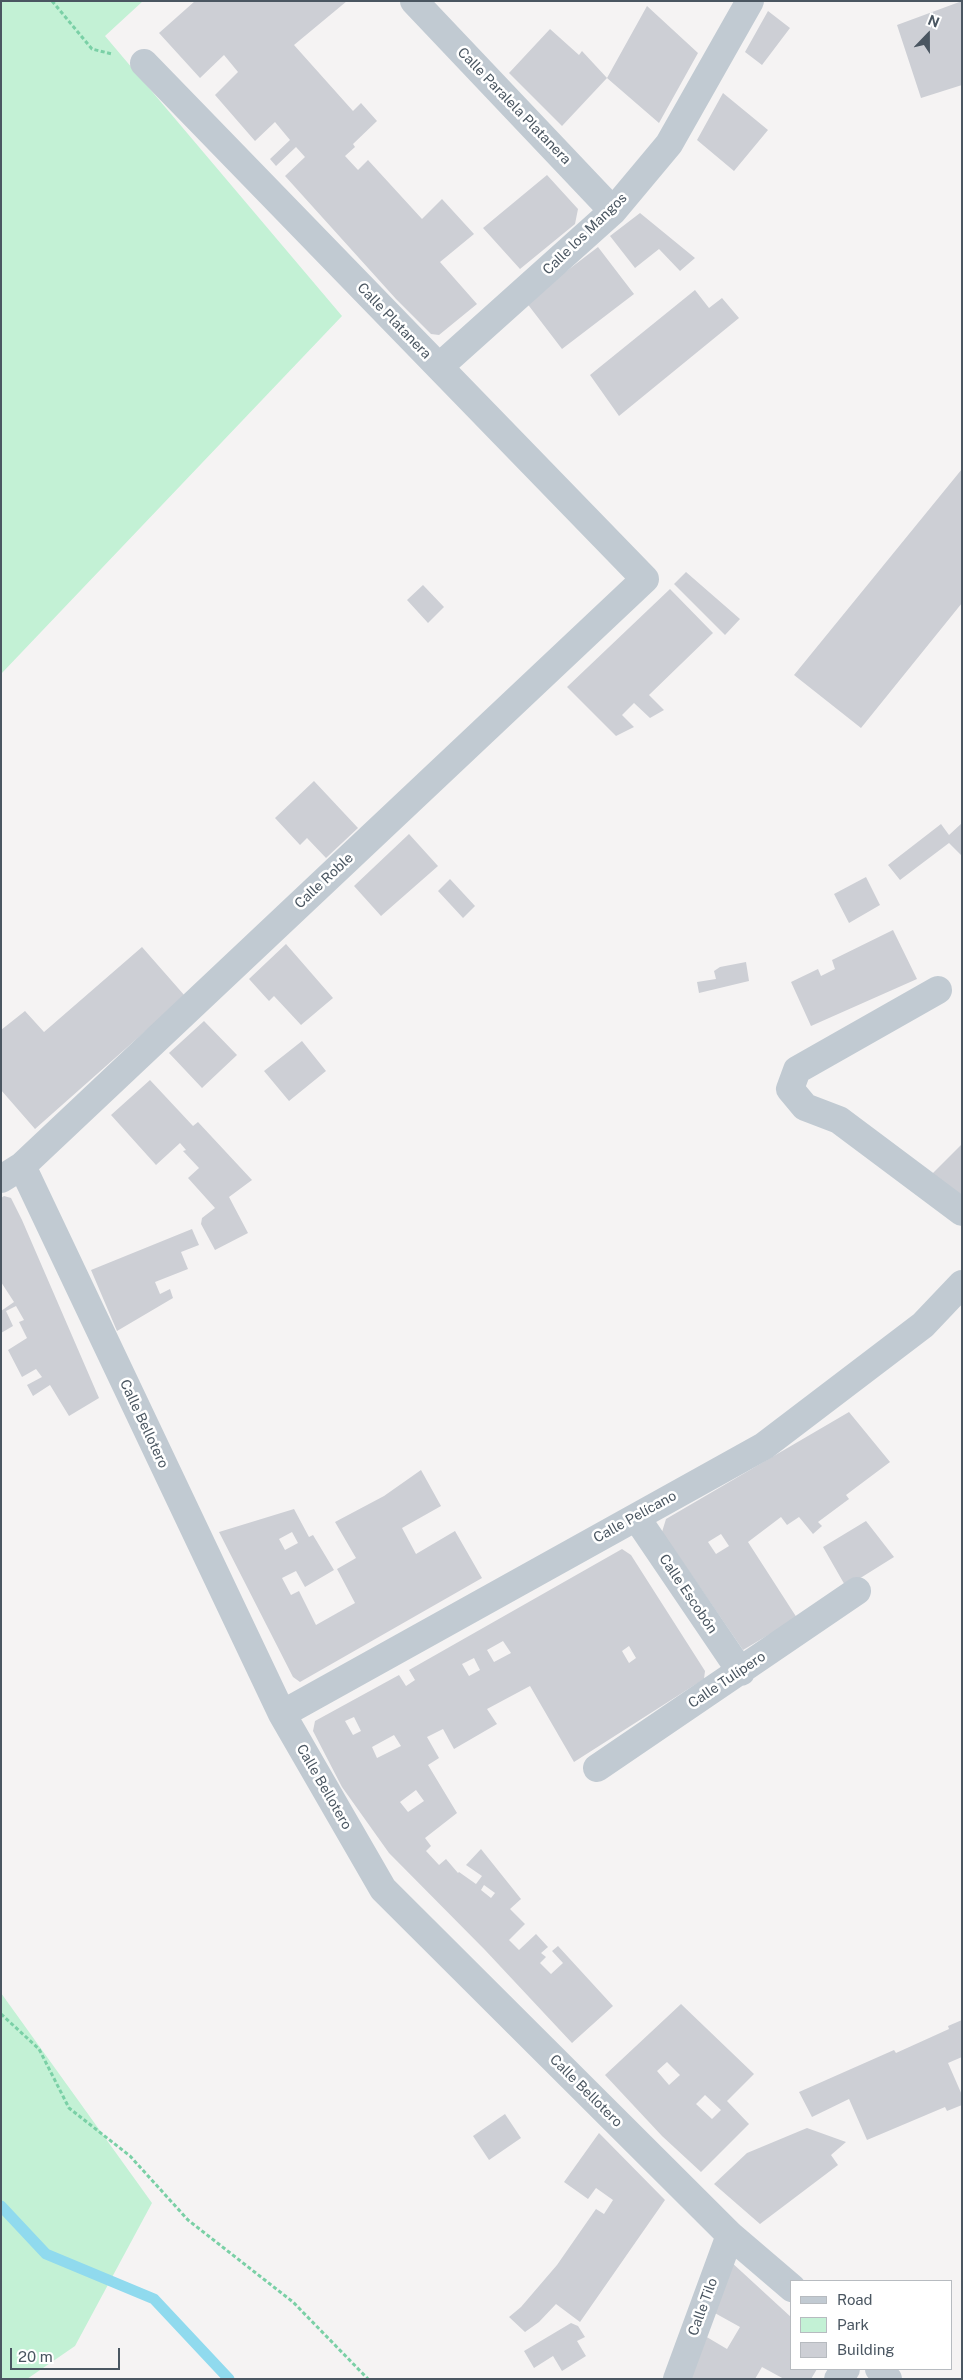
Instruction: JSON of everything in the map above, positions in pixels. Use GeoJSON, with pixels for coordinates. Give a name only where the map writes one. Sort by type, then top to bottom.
{"type":"FeatureCollection","features":[{"type":"Feature","properties":{"kind":"street","name":"Calle Paralela Platanera"},"geometry":{"type":"LineString","coordinates":[[414,1],[613,211]]}},
{"type":"Feature","properties":{"kind":"street","name":"Calle los Mangos"},"geometry":{"type":"LineString","coordinates":[[439,367],[613,211],[670,144],[750,1]]}},
{"type":"Feature","properties":{"kind":"street","name":"Calle Platanera"},"geometry":{"type":"LineString","coordinates":[[144,63],[644,579]]}},
{"type":"Feature","properties":{"kind":"street","name":"Calle Roble"},"geometry":{"type":"LineString","coordinates":[[12,1173],[644,579]]}},
{"type":"Feature","properties":{"kind":"street"},"geometry":{"type":"LineString","coordinates":[[938,990],[797,1070],[790,1089],[805,1107],[839,1120],[962,1212]]}},
{"type":"Feature","properties":{"kind":"street","name":"Calle Bellotero"},"geometry":{"type":"LineString","coordinates":[[12,1173],[282,1714],[382,1889],[730,2235],[790,2286]]}},
{"type":"Feature","properties":{"kind":"street","name":"Calle Pelícano"},"geometry":{"type":"LineString","coordinates":[[282,1714],[764,1446],[923,1325],[962,1284]]}},
{"type":"Feature","properties":{"kind":"street","name":"Calle Escobón"},"geometry":{"type":"LineString","coordinates":[[636,1517],[741,1672]]}},
{"type":"Feature","properties":{"kind":"street","name":"Calle Tulípero"},"geometry":{"type":"LineString","coordinates":[[597,1768],[741,1672],[857,1591]]}},
{"type":"Feature","properties":{"kind":"street","name":"Calle Tilo"},"geometry":{"type":"LineString","coordinates":[[677,2379],[730,2235]]}},
{"type":"Feature","properties":{"kind":"path"},"geometry":{"type":"LineString","coordinates":[[52,1],[92,49],[144,63]]}},
{"type":"Feature","properties":{"kind":"path"},"geometry":{"type":"LineString","coordinates":[[1,2014],[39,2049],[68,2108],[130,2156],[188,2220],[292,2302],[368,2379]]}},
{"type":"Feature","properties":{"kind":"green space"},"geometry":{"type":"Polygon","coordinates":[[[1,1],[143,1],[105,36],[342,316],[1,674],[1,1]]]}},
{"type":"Feature","properties":{"kind":"green space"},"geometry":{"type":"Polygon","coordinates":[[[1,1993],[152,2203],[75,2346],[27,2379],[1,2379],[1,1993]]]}},
{"type":"Feature","properties":{"kind":"building"},"geometry":{"type":"Polygon","coordinates":[[[195,1],[347,1],[294,45],[353,111],[361,103],[377,121],[353,144],[355,147],[345,156],[358,170],[368,160],[422,219],[442,199],[474,234],[440,262],[477,304],[439,335],[431,334],[396,299],[285,176],[305,157],[296,147],[276,166],[270,159],[290,140],[275,122],[255,141],[215,95],[238,72],[224,55],[200,78],[159,33],[195,1]]]}},
{"type":"Feature","properties":{"kind":"building"},"geometry":{"type":"Polygon","coordinates":[[[962,1],[962,85],[921,98],[897,25],[962,1]]]}},
{"type":"Feature","properties":{"kind":"building"},"geometry":{"type":"Polygon","coordinates":[[[647,6],[698,53],[659,123],[607,78],[647,6]]]}},
{"type":"Feature","properties":{"kind":"building"},"geometry":{"type":"Polygon","coordinates":[[[768,11],[790,28],[762,65],[745,52],[768,11]]]}},
{"type":"Feature","properties":{"kind":"building"},"geometry":{"type":"Polygon","coordinates":[[[550,29],[579,55],[582,51],[607,78],[562,126],[509,73],[550,29]]]}},
{"type":"Feature","properties":{"kind":"building"},"geometry":{"type":"Polygon","coordinates":[[[723,93],[768,130],[734,171],[697,140],[723,93]]]}},
{"type":"Feature","properties":{"kind":"building"},"geometry":{"type":"Polygon","coordinates":[[[547,175],[578,209],[575,224],[520,269],[483,228],[547,175]]]}},
{"type":"Feature","properties":{"kind":"building"},"geometry":{"type":"Polygon","coordinates":[[[640,213],[695,258],[680,271],[659,249],[635,268],[610,236],[640,213]]]}},
{"type":"Feature","properties":{"kind":"building"},"geometry":{"type":"Polygon","coordinates":[[[598,247],[634,294],[562,349],[526,302],[598,247]]]}},
{"type":"Feature","properties":{"kind":"building"},"geometry":{"type":"Polygon","coordinates":[[[695,290],[709,308],[722,298],[739,318],[619,416],[590,375],[695,290]]]}},
{"type":"Feature","properties":{"kind":"building"},"geometry":{"type":"Polygon","coordinates":[[[962,469],[962,603],[861,728],[794,675],[962,469]]]}},
{"type":"Feature","properties":{"kind":"building"},"geometry":{"type":"Polygon","coordinates":[[[686,572],[740,619],[725,635],[674,584],[686,572]]]}},
{"type":"Feature","properties":{"kind":"building"},"geometry":{"type":"Polygon","coordinates":[[[423,585],[444,607],[428,623],[407,600],[423,585]]]}},
{"type":"Feature","properties":{"kind":"building"},"geometry":{"type":"Polygon","coordinates":[[[670,589],[713,633],[649,695],[664,710],[650,718],[634,703],[622,715],[634,727],[616,736],[567,687],[670,589]]]}},
{"type":"Feature","properties":{"kind":"building"},"geometry":{"type":"Polygon","coordinates":[[[314,781],[358,828],[326,858],[307,838],[300,845],[275,818],[314,781]]]}},
{"type":"Feature","properties":{"kind":"building"},"geometry":{"type":"Polygon","coordinates":[[[962,823],[962,856],[949,843],[900,880],[888,865],[941,824],[949,835],[962,823]]]}},
{"type":"Feature","properties":{"kind":"building"},"geometry":{"type":"Polygon","coordinates":[[[409,834],[438,866],[381,916],[354,886],[409,834]]]}},
{"type":"Feature","properties":{"kind":"building"},"geometry":{"type":"Polygon","coordinates":[[[866,877],[880,905],[849,923],[834,894],[866,877]]]}},
{"type":"Feature","properties":{"kind":"building"},"geometry":{"type":"Polygon","coordinates":[[[450,879],[475,906],[463,918],[438,891],[450,879]]]}},
{"type":"Feature","properties":{"kind":"building"},"geometry":{"type":"Polygon","coordinates":[[[893,930],[917,979],[811,1026],[791,982],[818,969],[821,976],[835,969],[832,960],[893,930]]]}},
{"type":"Feature","properties":{"kind":"building"},"geometry":{"type":"Polygon","coordinates":[[[286,944],[333,998],[301,1025],[274,996],[269,1001],[249,979],[286,944]]]}},
{"type":"Feature","properties":{"kind":"building"},"geometry":{"type":"Polygon","coordinates":[[[142,947],[185,996],[35,1129],[1,1090],[1,1030],[25,1011],[44,1032],[142,947]]]}},
{"type":"Feature","properties":{"kind":"building"},"geometry":{"type":"Polygon","coordinates":[[[746,962],[749,981],[699,993],[697,982],[716,979],[714,971],[720,967],[746,962]]]}},
{"type":"Feature","properties":{"kind":"building"},"geometry":{"type":"Polygon","coordinates":[[[204,1021],[237,1055],[202,1088],[169,1053],[204,1021]]]}},
{"type":"Feature","properties":{"kind":"building"},"geometry":{"type":"Polygon","coordinates":[[[302,1041],[326,1071],[289,1101],[264,1071],[302,1041]]]}},
{"type":"Feature","properties":{"kind":"building"},"geometry":{"type":"Polygon","coordinates":[[[150,1080],[193,1126],[198,1122],[252,1180],[229,1197],[248,1233],[215,1250],[201,1224],[202,1218],[215,1208],[188,1178],[199,1168],[183,1151],[186,1150],[180,1143],[156,1165],[111,1115],[150,1080]]]}},
{"type":"Feature","properties":{"kind":"building"},"geometry":{"type":"Polygon","coordinates":[[[962,1144],[962,1199],[930,1176],[962,1144]]]}},
{"type":"Feature","properties":{"kind":"building"},"geometry":{"type":"Polygon","coordinates":[[[4,1196],[11,1198],[22,1220],[99,1398],[69,1416],[50,1385],[33,1396],[27,1385],[42,1377],[36,1369],[22,1377],[8,1350],[27,1338],[19,1322],[24,1320],[16,1306],[6,1311],[13,1326],[1,1333],[1,1311],[14,1302],[1,1282],[1,1198],[4,1196]]]}},
{"type":"Feature","properties":{"kind":"building"},"geometry":{"type":"Polygon","coordinates":[[[192,1229],[199,1245],[181,1252],[188,1269],[155,1282],[160,1294],[170,1289],[173,1298],[117,1331],[91,1270],[192,1229]]]}},
{"type":"Feature","properties":{"kind":"building"},"geometry":{"type":"Polygon","coordinates":[[[849,1412],[890,1462],[846,1495],[849,1499],[818,1522],[822,1526],[813,1534],[799,1517],[787,1525],[781,1517],[748,1542],[797,1618],[743,1650],[662,1532],[666,1519],[849,1412]],[[721,1534],[708,1542],[716,1554],[729,1546],[721,1534]]]}},
{"type":"Feature","properties":{"kind":"building"},"geometry":{"type":"Polygon","coordinates":[[[421,1470],[441,1506],[402,1528],[416,1554],[455,1531],[482,1578],[300,1682],[293,1677],[219,1532],[294,1509],[309,1537],[313,1535],[334,1570],[305,1587],[296,1571],[282,1578],[291,1595],[299,1591],[316,1625],[355,1603],[337,1569],[356,1558],[335,1522],[384,1496],[421,1470]],[[292,1532],[279,1539],[285,1550],[298,1543],[292,1532]]]}},
{"type":"Feature","properties":{"kind":"building"},"geometry":{"type":"Polygon","coordinates":[[[866,1521],[894,1557],[846,1587],[823,1547],[866,1521]]]}},
{"type":"Feature","properties":{"kind":"building"},"geometry":{"type":"Polygon","coordinates":[[[622,1549],[631,1555],[705,1671],[704,1679],[574,1762],[530,1686],[487,1709],[497,1724],[454,1749],[443,1729],[427,1737],[439,1758],[428,1765],[457,1813],[425,1838],[431,1846],[426,1851],[439,1865],[446,1859],[458,1873],[476,1884],[482,1876],[466,1865],[481,1849],[521,1899],[510,1909],[525,1924],[509,1940],[519,1950],[536,1934],[548,1947],[541,1953],[546,1957],[540,1963],[551,1974],[563,1963],[552,1951],[558,1946],[613,2006],[572,2043],[485,1950],[389,1853],[342,1787],[313,1731],[315,1721],[399,1675],[406,1686],[415,1680],[409,1670],[622,1549]],[[503,1641],[487,1650],[494,1662],[511,1653],[503,1641]],[[629,1646],[622,1651],[629,1663],[636,1658],[629,1646]],[[474,1658],[462,1664],[469,1676],[480,1670],[474,1658]],[[354,1717],[345,1721],[353,1735],[361,1731],[354,1717]],[[394,1735],[372,1747],[377,1758],[401,1746],[394,1735]],[[416,1790],[400,1802],[408,1812],[424,1801],[416,1790]],[[484,1885],[481,1890],[491,1898],[495,1893],[484,1885]]]}},
{"type":"Feature","properties":{"kind":"building"},"geometry":{"type":"Polygon","coordinates":[[[681,2004],[754,2074],[727,2101],[749,2124],[701,2172],[662,2136],[605,2075],[681,2004]],[[667,2062],[657,2071],[669,2085],[680,2075],[667,2062]],[[705,2095],[696,2104],[712,2119],[721,2110],[705,2095]]]}},
{"type":"Feature","properties":{"kind":"building"},"geometry":{"type":"Polygon","coordinates":[[[962,2020],[962,2057],[948,2063],[962,2095],[962,2105],[947,2111],[945,2107],[867,2140],[849,2099],[812,2117],[799,2092],[894,2050],[896,2053],[949,2029],[948,2026],[962,2020]]]}},
{"type":"Feature","properties":{"kind":"building"},"geometry":{"type":"Polygon","coordinates":[[[505,2114],[521,2138],[489,2160],[473,2136],[505,2114]]]}},
{"type":"Feature","properties":{"kind":"building"},"geometry":{"type":"Polygon","coordinates":[[[807,2128],[846,2142],[831,2155],[838,2165],[760,2224],[714,2184],[747,2153],[807,2128]]]}},
{"type":"Feature","properties":{"kind":"building"},"geometry":{"type":"Polygon","coordinates":[[[599,2133],[665,2200],[580,2322],[556,2304],[539,2322],[525,2332],[509,2317],[521,2307],[557,2265],[596,2209],[604,2214],[613,2200],[596,2188],[588,2199],[564,2182],[599,2133]]]}},
{"type":"Feature","properties":{"kind":"building"},"geometry":{"type":"Polygon","coordinates":[[[730,2261],[790,2316],[790,2370],[816,2370],[811,2379],[784,2379],[762,2367],[755,2379],[690,2379],[705,2336],[727,2349],[740,2327],[713,2312],[730,2261]]]}},
{"type":"Feature","properties":{"kind":"building"},"geometry":{"type":"Polygon","coordinates":[[[571,2323],[578,2326],[585,2337],[577,2341],[586,2356],[562,2371],[553,2356],[534,2368],[524,2351],[571,2323]]]}},
{"type":"Feature","properties":{"kind":"waterway"},"geometry":{"type":"LineString","coordinates":[[1,2206],[46,2254],[154,2299],[229,2379]]}}]}
